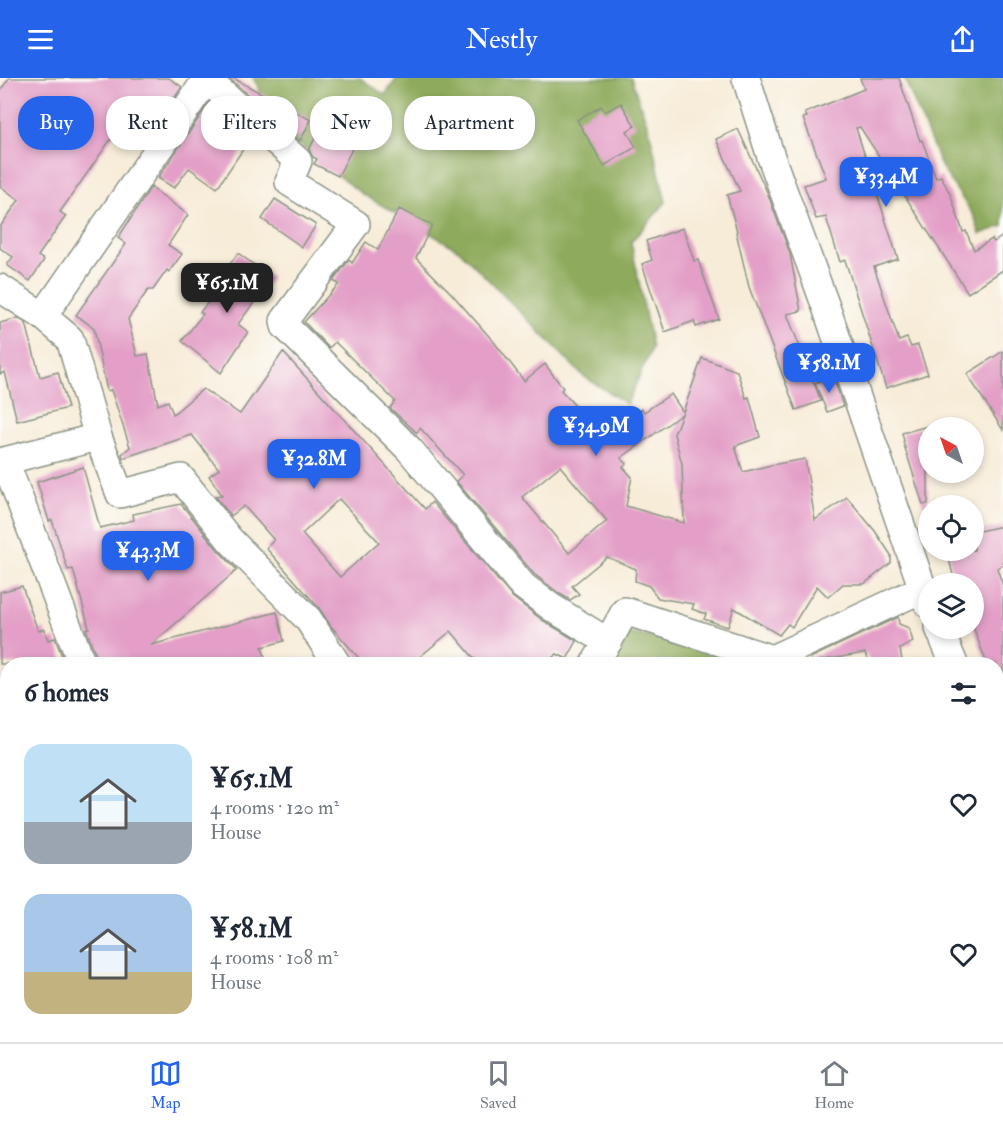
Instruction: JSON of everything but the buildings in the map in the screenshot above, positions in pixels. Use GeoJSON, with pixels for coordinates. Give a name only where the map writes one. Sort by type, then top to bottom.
{"type":"FeatureCollection","features":[{"type":"Feature","properties":{"kind":"street"},"geometry":{"type":"LineString","coordinates":[[746,78],[771,157],[826,307],[918,576]]}},
{"type":"Feature","properties":{"kind":"street"},"geometry":{"type":"LineString","coordinates":[[43,316],[206,79],[298,161],[289,182],[356,224],[284,321],[285,326],[409,448],[523,586],[551,607],[601,653],[625,611],[766,657]]}},
{"type":"Feature","properties":{"kind":"street"},"geometry":{"type":"LineString","coordinates":[[0,288],[43,316],[70,339],[98,437],[120,494],[181,478],[230,540],[308,619],[332,657]]}},
{"type":"Feature","properties":{"kind":"street"},"geometry":{"type":"LineString","coordinates":[[79,657],[2,462],[98,437]]}},
{"type":"Feature","properties":{"kind":"street"},"geometry":{"type":"LineString","coordinates":[[777,657],[918,600]]}},
{"type":"Feature","properties":{"kind":"street"},"geometry":{"type":"LineString","coordinates":[[944,639],[951,657]]}},
{"type":"Feature","properties":{"kind":"green space"},"geometry":{"type":"Polygon","coordinates":[[[253,78],[360,78],[385,95],[397,78],[631,78],[649,129],[666,202],[631,242],[652,348],[627,404],[583,376],[459,250],[362,194],[298,144],[298,96],[263,96],[253,78]]]}},
{"type":"Feature","properties":{"kind":"green space"},"geometry":{"type":"Polygon","coordinates":[[[904,78],[1003,78],[1003,226],[980,234],[974,216],[942,168],[904,78]]]}},
{"type":"Feature","properties":{"kind":"green space"},"geometry":{"type":"Polygon","coordinates":[[[628,633],[762,657],[610,657],[628,633]]]}}]}
